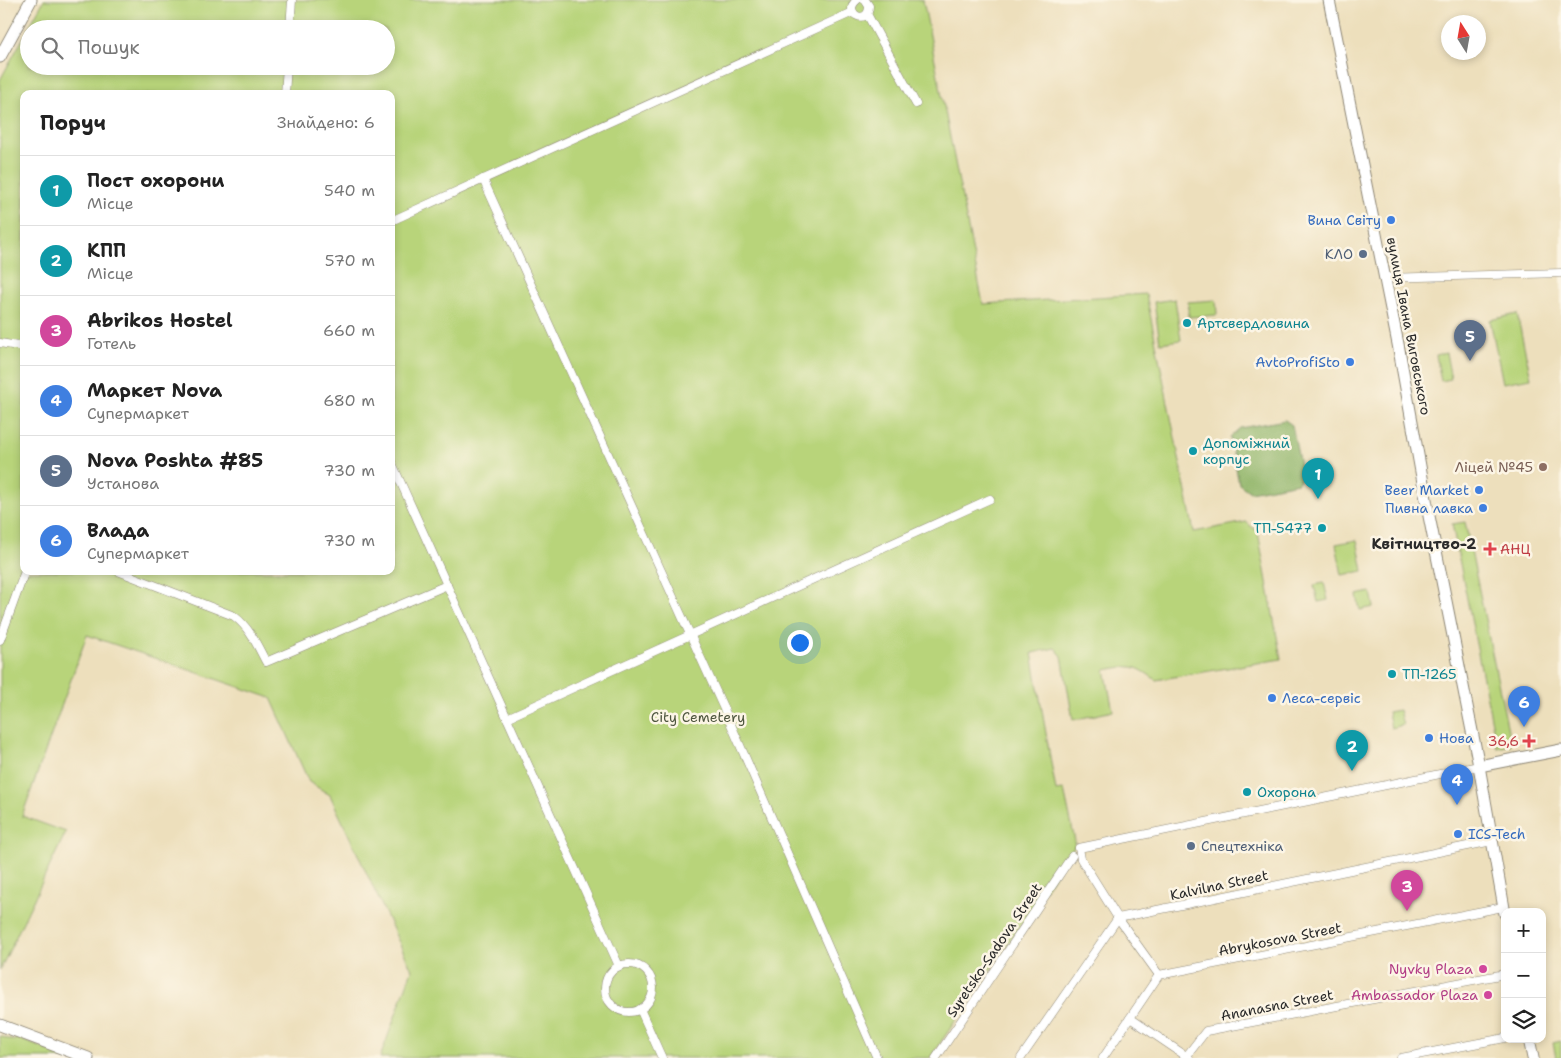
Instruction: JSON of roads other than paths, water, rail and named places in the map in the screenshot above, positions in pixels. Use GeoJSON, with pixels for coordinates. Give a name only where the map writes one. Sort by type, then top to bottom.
{"type":"FeatureCollection","features":[{"type":"Feature","properties":{"kind":"main road"},"geometry":{"type":"LineString","coordinates":[[20,20],[31,0]]}},
{"type":"Feature","properties":{"kind":"main road","name":"вулиця Івана Виговського"},"geometry":{"type":"LineString","coordinates":[[1330,0],[1479,766]]}},
{"type":"Feature","properties":{"kind":"main road"},"geometry":{"type":"LineString","coordinates":[[0,57],[20,20]]}},
{"type":"Feature","properties":{"kind":"main road"},"geometry":{"type":"LineString","coordinates":[[1503,908],[1479,766],[1561,750]]}},
{"type":"Feature","properties":{"kind":"main road"},"geometry":{"type":"LineString","coordinates":[[0,1025],[88,1058]]}},
{"type":"Feature","properties":{"kind":"main road"},"geometry":{"type":"LineString","coordinates":[[1530,1043],[1533,1058]]}},
{"type":"Feature","properties":{"kind":"street"},"geometry":{"type":"LineString","coordinates":[[291,20],[292,0]]}},
{"type":"Feature","properties":{"kind":"street"},"geometry":{"type":"LineString","coordinates":[[857,0],[852,6],[853,12],[860,17],[868,14]]}},
{"type":"Feature","properties":{"kind":"street"},"geometry":{"type":"LineString","coordinates":[[865,0],[870,6],[868,14],[916,104]]}},
{"type":"Feature","properties":{"kind":"street"},"geometry":{"type":"LineString","coordinates":[[395,219],[853,12]]}},
{"type":"Feature","properties":{"kind":"street"},"geometry":{"type":"LineString","coordinates":[[285,90],[286,75]]}},
{"type":"Feature","properties":{"kind":"street"},"geometry":{"type":"LineString","coordinates":[[483,179],[729,720],[877,1058]]}},
{"type":"Feature","properties":{"kind":"street"},"geometry":{"type":"LineString","coordinates":[[1385,278],[1561,273]]}},
{"type":"Feature","properties":{"kind":"street"},"geometry":{"type":"LineString","coordinates":[[0,343],[20,346]]}},
{"type":"Feature","properties":{"kind":"street"},"geometry":{"type":"LineString","coordinates":[[395,469],[619,966]]}},
{"type":"Feature","properties":{"kind":"street"},"geometry":{"type":"LineString","coordinates":[[507,718],[990,499]]}},
{"type":"Feature","properties":{"kind":"street"},"geometry":{"type":"LineString","coordinates":[[0,640],[24,575]]}},
{"type":"Feature","properties":{"kind":"street"},"geometry":{"type":"LineString","coordinates":[[128,575],[234,616],[243,623],[250,633],[266,662],[447,585]]}},
{"type":"Feature","properties":{"kind":"street"},"geometry":{"type":"LineString","coordinates":[[1103,1058],[1159,975],[1118,918],[1081,859],[1079,848],[1479,766]]}},
{"type":"Feature","properties":{"kind":"street","name":"Kalvilna Street"},"geometry":{"type":"LineString","coordinates":[[1118,918],[1492,841]]}},
{"type":"Feature","properties":{"kind":"street","name":"Syretsko-Sadova Street"},"geometry":{"type":"LineString","coordinates":[[936,1058],[1072,856]]}},
{"type":"Feature","properties":{"kind":"street","name":"Abrykosova Street"},"geometry":{"type":"LineString","coordinates":[[1159,975],[1501,912]]}},
{"type":"Feature","properties":{"kind":"street"},"geometry":{"type":"LineString","coordinates":[[1021,1058],[1118,918]]}},
{"type":"Feature","properties":{"kind":"street"},"geometry":{"type":"LineString","coordinates":[[626,964],[642,968],[651,979],[653,986],[650,1000],[640,1009],[633,1011],[620,1010],[608,1000],[605,985],[612,971],[619,966],[626,964]]}},
{"type":"Feature","properties":{"kind":"street","name":"Ananasna Street"},"geometry":{"type":"LineString","coordinates":[[1187,1057],[1206,1031],[1501,975]]}},
{"type":"Feature","properties":{"kind":"street"},"geometry":{"type":"LineString","coordinates":[[640,1009],[662,1058]]}},
{"type":"Feature","properties":{"kind":"street"},"geometry":{"type":"LineString","coordinates":[[1130,1018],[1187,1057]]}},
{"type":"Feature","properties":{"kind":"street"},"geometry":{"type":"LineString","coordinates":[[1401,1058],[1501,1039]]}},
{"type":"Feature","properties":{"kind":"place","name":"Вина Світу"},"geometry":{"type":"Point","coordinates":[1391,220]}},
{"type":"Feature","properties":{"kind":"place","name":"КЛО"},"geometry":{"type":"Point","coordinates":[1363,254]}},
{"type":"Feature","properties":{"kind":"place","name":"Артсвердловина"},"geometry":{"type":"Point","coordinates":[1187,323]}},
{"type":"Feature","properties":{"kind":"place","name":"Nova Poshta #85"},"geometry":{"type":"Point","coordinates":[1470,361]}},
{"type":"Feature","properties":{"kind":"place","name":"AvtoProfiSto"},"geometry":{"type":"Point","coordinates":[1350,362]}},
{"type":"Feature","properties":{"kind":"place","name":"Допоміжний корпус"},"geometry":{"type":"Point","coordinates":[1193,451]}},
{"type":"Feature","properties":{"kind":"place","name":"Ліцей №45"},"geometry":{"type":"Point","coordinates":[1543,467]}},
{"type":"Feature","properties":{"kind":"place","name":"Beer Market"},"geometry":{"type":"Point","coordinates":[1479,490]}},
{"type":"Feature","properties":{"kind":"place","name":"Пост охорони"},"geometry":{"type":"Point","coordinates":[1318,499]}},
{"type":"Feature","properties":{"kind":"place","name":"Пивна лавка"},"geometry":{"type":"Point","coordinates":[1483,508]}},
{"type":"Feature","properties":{"kind":"place","name":"ТП-5477"},"geometry":{"type":"Point","coordinates":[1322,528]}},
{"type":"Feature","properties":{"kind":"place","name":"АНЦ"},"geometry":{"type":"Point","coordinates":[1490,549]}},
{"type":"Feature","properties":{"kind":"place","name":"ТП-1265"},"geometry":{"type":"Point","coordinates":[1392,674]}},
{"type":"Feature","properties":{"kind":"place","name":"Леса-сервіс"},"geometry":{"type":"Point","coordinates":[1272,698]}},
{"type":"Feature","properties":{"kind":"place","name":"Влада"},"geometry":{"type":"Point","coordinates":[1524,727]}},
{"type":"Feature","properties":{"kind":"place","name":"Нова"},"geometry":{"type":"Point","coordinates":[1429,738]}},
{"type":"Feature","properties":{"kind":"place","name":"36,6"},"geometry":{"type":"Point","coordinates":[1529,741]}},
{"type":"Feature","properties":{"kind":"place","name":"КПП"},"geometry":{"type":"Point","coordinates":[1352,771]}},
{"type":"Feature","properties":{"kind":"place","name":"Охорона"},"geometry":{"type":"Point","coordinates":[1247,792]}},
{"type":"Feature","properties":{"kind":"place","name":"Маркет Nova"},"geometry":{"type":"Point","coordinates":[1457,805]}},
{"type":"Feature","properties":{"kind":"place","name":"ICS-Tech"},"geometry":{"type":"Point","coordinates":[1458,834]}},
{"type":"Feature","properties":{"kind":"place","name":"Спецтехніка"},"geometry":{"type":"Point","coordinates":[1191,846]}},
{"type":"Feature","properties":{"kind":"place","name":"Abrikos Hostel"},"geometry":{"type":"Point","coordinates":[1407,911]}},
{"type":"Feature","properties":{"kind":"place","name":"Nyvky Plaza"},"geometry":{"type":"Point","coordinates":[1483,969]}},
{"type":"Feature","properties":{"kind":"place","name":"Ambassador Plaza"},"geometry":{"type":"Point","coordinates":[1488,995]}},
{"type":"Feature","properties":{"kind":"district","name":"Квітництво-2"},"geometry":{"type":"Point","coordinates":[1424,544]}},
{"type":"Feature","properties":{"kind":"park label","name":"City Cemetery"},"geometry":{"type":"Point","coordinates":[698,717]}}]}
